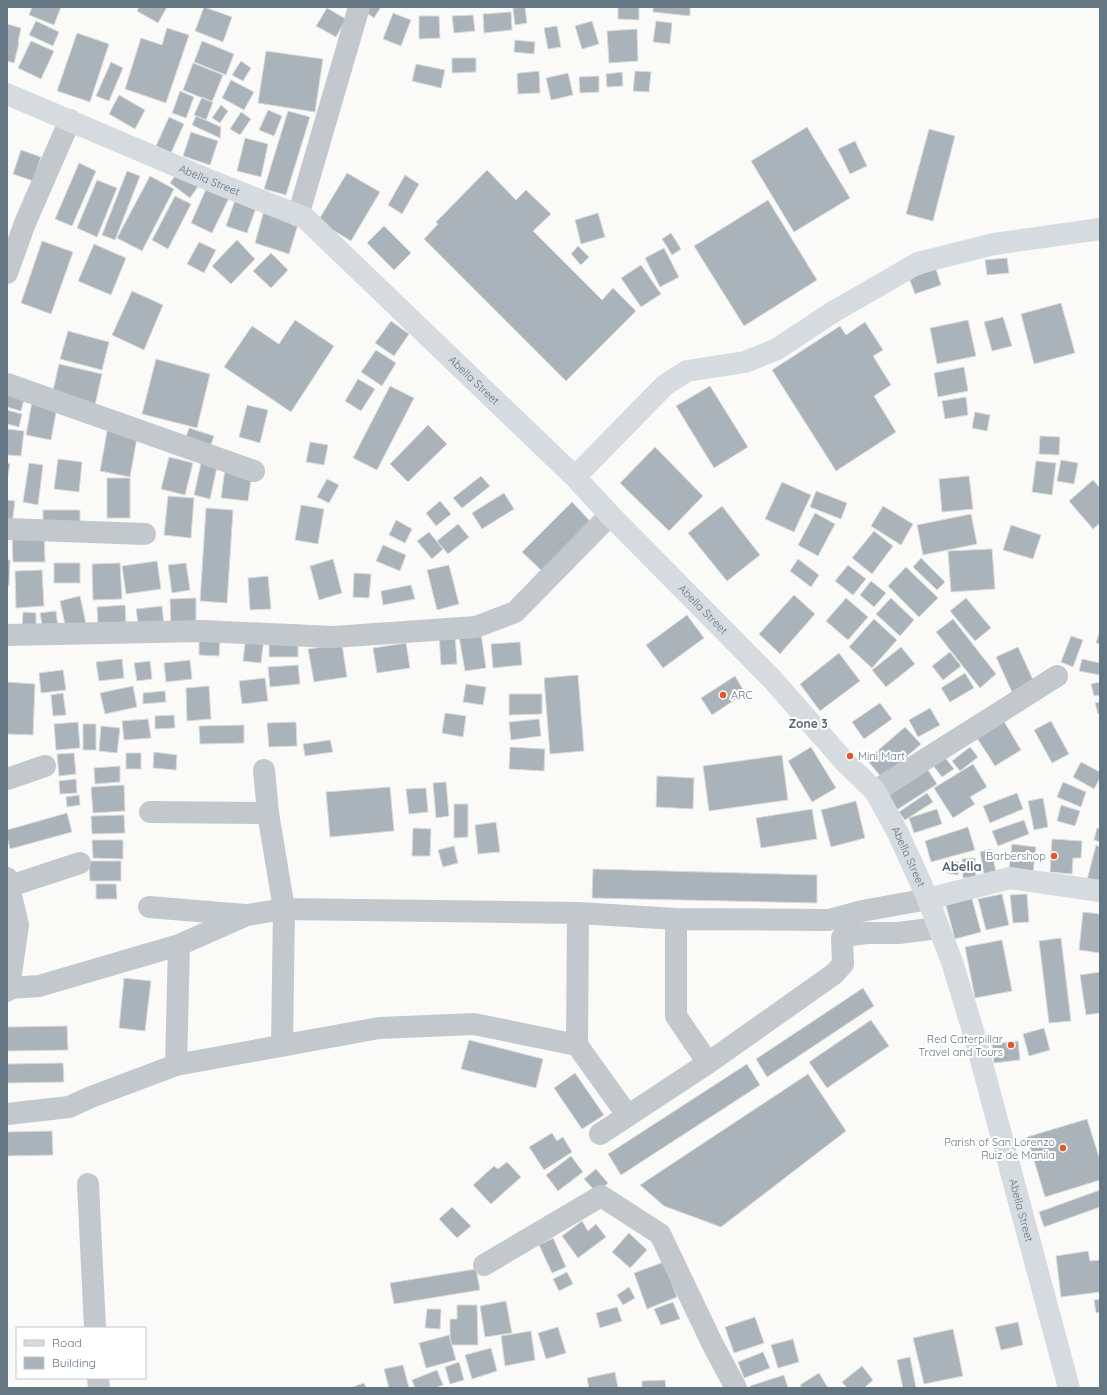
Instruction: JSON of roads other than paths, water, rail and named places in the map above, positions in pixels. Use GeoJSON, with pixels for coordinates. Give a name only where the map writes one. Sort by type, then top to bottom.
{"type":"FeatureCollection","features":[{"type":"Feature","properties":{"kind":"street"},"geometry":{"type":"LineString","coordinates":[[298,216],[359,7]]}},
{"type":"Feature","properties":{"kind":"street","name":"Abella Street"},"geometry":{"type":"LineString","coordinates":[[7,94],[209,180],[305,218],[575,477],[610,515],[772,679],[846,762],[875,791],[898,833],[928,899],[952,962],[974,1034],[1069,1388]]}},
{"type":"Feature","properties":{"kind":"street"},"geometry":{"type":"LineString","coordinates":[[7,273],[25,223],[70,120]]}},
{"type":"Feature","properties":{"kind":"street"},"geometry":{"type":"LineString","coordinates":[[575,477],[665,385],[687,371],[746,362],[777,350],[833,312],[918,263],[994,244],[1100,229]]}},
{"type":"Feature","properties":{"kind":"street"},"geometry":{"type":"LineString","coordinates":[[7,384],[254,471]]}},
{"type":"Feature","properties":{"kind":"street"},"geometry":{"type":"LineString","coordinates":[[7,635],[202,631],[333,638],[476,627],[515,612],[610,515]]}},
{"type":"Feature","properties":{"kind":"street"},"geometry":{"type":"LineString","coordinates":[[7,529],[145,534]]}},
{"type":"Feature","properties":{"kind":"street"},"geometry":{"type":"LineString","coordinates":[[875,791],[1057,676]]}},
{"type":"Feature","properties":{"kind":"street"},"geometry":{"type":"LineString","coordinates":[[7,779],[45,766]]}},
{"type":"Feature","properties":{"kind":"street"},"geometry":{"type":"LineString","coordinates":[[264,770],[268,813],[284,908],[282,1046]]}},
{"type":"Feature","properties":{"kind":"street"},"geometry":{"type":"LineString","coordinates":[[150,812],[268,813]]}},
{"type":"Feature","properties":{"kind":"street"},"geometry":{"type":"LineString","coordinates":[[80,863],[8,882],[18,925],[8,989],[39,986],[179,946],[248,915],[284,908],[578,913],[676,919],[829,920],[862,911],[928,899],[1010,878],[1100,891]]}},
{"type":"Feature","properties":{"kind":"street"},"geometry":{"type":"LineString","coordinates":[[893,906],[898,933]]}},
{"type":"Feature","properties":{"kind":"street"},"geometry":{"type":"LineString","coordinates":[[149,907],[248,915]]}},
{"type":"Feature","properties":{"kind":"street"},"geometry":{"type":"LineString","coordinates":[[578,913],[577,1045],[628,1116]]}},
{"type":"Feature","properties":{"kind":"street"},"geometry":{"type":"LineString","coordinates":[[676,919],[676,1016],[708,1063]]}},
{"type":"Feature","properties":{"kind":"street"},"geometry":{"type":"LineString","coordinates":[[600,1134],[708,1063],[834,974],[843,964],[842,938],[844,936],[866,933],[898,933],[938,928]]}},
{"type":"Feature","properties":{"kind":"street"},"geometry":{"type":"LineString","coordinates":[[176,1065],[179,946]]}},
{"type":"Feature","properties":{"kind":"street"},"geometry":{"type":"LineString","coordinates":[[7,1114],[69,1107],[91,1097],[176,1065],[379,1028],[474,1024],[577,1045]]}},
{"type":"Feature","properties":{"kind":"street"},"geometry":{"type":"LineString","coordinates":[[88,1184],[96,1327]]}},
{"type":"Feature","properties":{"kind":"street"},"geometry":{"type":"LineString","coordinates":[[484,1265],[601,1196],[660,1234],[713,1345],[736,1388]]}},
{"type":"Feature","properties":{"kind":"place","name":"ARC"},"geometry":{"type":"Point","coordinates":[723,695]}},
{"type":"Feature","properties":{"kind":"place","name":"Mini Mart"},"geometry":{"type":"Point","coordinates":[850,756]}},
{"type":"Feature","properties":{"kind":"place","name":"Barbershop"},"geometry":{"type":"Point","coordinates":[1054,856]}},
{"type":"Feature","properties":{"kind":"place","name":"Red Caterpillar Travel and Tours"},"geometry":{"type":"Point","coordinates":[1011,1045]}},
{"type":"Feature","properties":{"kind":"place","name":"Parish of San Lorenzo Ruiz de Manila"},"geometry":{"type":"Point","coordinates":[1063,1148]}},
{"type":"Feature","properties":{"kind":"district","name":"Zone 3"},"geometry":{"type":"Point","coordinates":[808,723]}},
{"type":"Feature","properties":{"kind":"district","name":"Abella"},"geometry":{"type":"Point","coordinates":[962,866]}}]}
